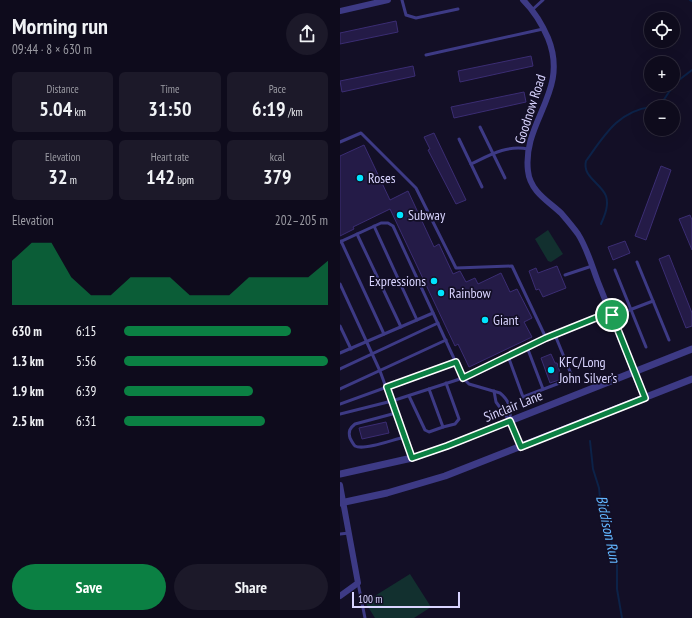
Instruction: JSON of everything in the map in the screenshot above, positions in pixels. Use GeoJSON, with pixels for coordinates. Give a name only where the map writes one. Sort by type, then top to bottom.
{"type":"FeatureCollection","features":[{"type":"Feature","properties":{"kind":"street"},"geometry":{"type":"LineString","coordinates":[[340,11],[388,0]]}},
{"type":"Feature","properties":{"kind":"street","name":"Goodnow Road"},"geometry":{"type":"LineString","coordinates":[[524,0],[544,29],[552,48],[555,65],[554,80],[550,94],[528,149],[528,171],[534,188],[571,224],[579,236],[634,372]]}},
{"type":"Feature","properties":{"kind":"street","name":"Sinclair Lane"},"geometry":{"type":"LineString","coordinates":[[340,474],[412,458],[447,446],[692,349]]}},
{"type":"Feature","properties":{"kind":"street"},"geometry":{"type":"LineString","coordinates":[[634,372],[645,398]]}},
{"type":"Feature","properties":{"kind":"street"},"geometry":{"type":"LineString","coordinates":[[342,503],[425,483],[468,468],[692,379]]}},
{"type":"Feature","properties":{"kind":"street"},"geometry":{"type":"LineString","coordinates":[[510,421],[521,447]]}},
{"type":"Feature","properties":{"kind":"street"},"geometry":{"type":"LineString","coordinates":[[340,485],[342,503],[358,583],[340,596]]}},
{"type":"Feature","properties":{"kind":"lane"},"geometry":{"type":"LineString","coordinates":[[402,0],[406,15],[416,18],[458,9]]}},
{"type":"Feature","properties":{"kind":"lane"},"geometry":{"type":"LineString","coordinates":[[532,10],[543,0]]}},
{"type":"Feature","properties":{"kind":"lane"},"geometry":{"type":"LineString","coordinates":[[426,55],[544,29]]}},
{"type":"Feature","properties":{"kind":"lane"},"geometry":{"type":"LineString","coordinates":[[480,127],[505,178]]}},
{"type":"Feature","properties":{"kind":"lane"},"geometry":{"type":"LineString","coordinates":[[340,142],[361,133],[416,188],[456,268],[512,266],[546,338]]}},
{"type":"Feature","properties":{"kind":"lane"},"geometry":{"type":"LineString","coordinates":[[459,139],[482,188]]}},
{"type":"Feature","properties":{"kind":"lane"},"geometry":{"type":"LineString","coordinates":[[471,164],[504,149],[512,147],[528,149]]}},
{"type":"Feature","properties":{"kind":"lane"},"geometry":{"type":"LineString","coordinates":[[384,334],[341,242],[385,222],[393,226],[463,378],[469,384],[500,393],[508,401],[511,409],[510,421]]}},
{"type":"Feature","properties":{"kind":"lane"},"geometry":{"type":"LineString","coordinates":[[374,226],[417,320]]}},
{"type":"Feature","properties":{"kind":"lane"},"geometry":{"type":"LineString","coordinates":[[357,234],[401,327]]}},
{"type":"Feature","properties":{"kind":"lane"},"geometry":{"type":"LineString","coordinates":[[637,262],[670,340]]}},
{"type":"Feature","properties":{"kind":"lane"},"geometry":{"type":"LineString","coordinates":[[565,275],[592,266]]}},
{"type":"Feature","properties":{"kind":"lane"},"geometry":{"type":"LineString","coordinates":[[615,270],[646,347]]}},
{"type":"Feature","properties":{"kind":"lane"},"geometry":{"type":"LineString","coordinates":[[340,284],[368,341],[387,387],[412,458]]}},
{"type":"Feature","properties":{"kind":"lane"},"geometry":{"type":"LineString","coordinates":[[340,414],[392,401],[463,378],[555,334],[603,315],[612,315],[654,301]]}},
{"type":"Feature","properties":{"kind":"lane"},"geometry":{"type":"LineString","coordinates":[[340,354],[433,313]]}},
{"type":"Feature","properties":{"kind":"lane"},"geometry":{"type":"LineString","coordinates":[[340,369],[438,323]]}},
{"type":"Feature","properties":{"kind":"lane"},"geometry":{"type":"LineString","coordinates":[[340,326],[351,349]]}},
{"type":"Feature","properties":{"kind":"lane"},"geometry":{"type":"LineString","coordinates":[[508,356],[523,397],[570,379],[571,374],[555,334]]}},
{"type":"Feature","properties":{"kind":"lane"},"geometry":{"type":"LineString","coordinates":[[340,389],[446,340]]}},
{"type":"Feature","properties":{"kind":"lane"},"geometry":{"type":"LineString","coordinates":[[527,347],[543,389]]}},
{"type":"Feature","properties":{"kind":"lane"},"geometry":{"type":"LineString","coordinates":[[340,404],[456,362]]}},
{"type":"Feature","properties":{"kind":"lane"},"geometry":{"type":"LineString","coordinates":[[409,396],[425,430],[429,432],[455,424],[459,420],[446,383]]}},
{"type":"Feature","properties":{"kind":"lane"},"geometry":{"type":"LineString","coordinates":[[429,389],[444,427]]}},
{"type":"Feature","properties":{"kind":"lane"},"geometry":{"type":"LineString","coordinates":[[494,391],[496,402],[510,421]]}},
{"type":"Feature","properties":{"kind":"lane"},"geometry":{"type":"LineString","coordinates":[[396,412],[355,424],[350,429],[349,435],[351,441],[355,446],[364,448],[405,437]]}},
{"type":"Feature","properties":{"kind":"lane"},"geometry":{"type":"LineString","coordinates":[[340,534],[349,533]]}},
{"type":"Feature","properties":{"kind":"lane"},"geometry":{"type":"LineString","coordinates":[[358,583],[365,618]]}},
{"type":"Feature","properties":{"kind":"green space"},"geometry":{"type":"Polygon","coordinates":[[[548,230],[563,254],[551,262],[548,261],[535,239],[548,230]]]}},
{"type":"Feature","properties":{"kind":"green space"},"geometry":{"type":"Polygon","coordinates":[[[410,574],[431,607],[414,618],[375,618],[365,602],[410,574]]]}},
{"type":"Feature","properties":{"kind":"building"},"geometry":{"type":"Polygon","coordinates":[[[396,21],[398,32],[340,44],[340,33],[396,21]]]}},
{"type":"Feature","properties":{"kind":"building"},"geometry":{"type":"Polygon","coordinates":[[[531,56],[533,66],[460,82],[458,71],[531,56]]]}},
{"type":"Feature","properties":{"kind":"building"},"geometry":{"type":"Polygon","coordinates":[[[413,66],[415,76],[342,92],[340,81],[413,66]]]}},
{"type":"Feature","properties":{"kind":"building"},"geometry":{"type":"Polygon","coordinates":[[[524,92],[526,102],[454,118],[451,107],[524,92]]]}},
{"type":"Feature","properties":{"kind":"building"},"geometry":{"type":"Polygon","coordinates":[[[434,133],[466,200],[456,204],[428,150],[430,149],[424,137],[434,133]]]}},
{"type":"Feature","properties":{"kind":"building"},"geometry":{"type":"Polygon","coordinates":[[[364,145],[390,200],[408,191],[434,247],[439,244],[453,274],[460,271],[466,282],[475,278],[478,284],[501,273],[510,292],[517,289],[532,318],[524,322],[532,337],[469,367],[458,344],[455,346],[390,209],[353,227],[354,229],[340,236],[340,156],[364,145]]]}},
{"type":"Feature","properties":{"kind":"building"},"geometry":{"type":"Polygon","coordinates":[[[661,166],[671,170],[646,240],[635,236],[661,166]]]}},
{"type":"Feature","properties":{"kind":"building"},"geometry":{"type":"Polygon","coordinates":[[[690,215],[692,220],[692,250],[679,219],[690,215]]]}},
{"type":"Feature","properties":{"kind":"building"},"geometry":{"type":"Polygon","coordinates":[[[625,241],[630,253],[613,260],[608,247],[625,241]]]}},
{"type":"Feature","properties":{"kind":"building"},"geometry":{"type":"Polygon","coordinates":[[[669,255],[692,313],[692,326],[686,328],[659,259],[669,255]]]}},
{"type":"Feature","properties":{"kind":"building"},"geometry":{"type":"Polygon","coordinates":[[[557,266],[566,288],[543,297],[539,289],[536,290],[529,271],[536,268],[538,273],[557,266]]]}},
{"type":"Feature","properties":{"kind":"building"},"geometry":{"type":"Polygon","coordinates":[[[551,354],[555,363],[557,363],[562,379],[550,383],[541,358],[551,354]]]}},
{"type":"Feature","properties":{"kind":"building"},"geometry":{"type":"Polygon","coordinates":[[[386,422],[389,433],[362,439],[359,428],[386,422]]]}},
{"type":"Feature","properties":{"kind":"waterway","name":"Biddison Run"},"geometry":{"type":"LineString","coordinates":[[664,100],[675,83],[692,70]]}},
{"type":"Feature","properties":{"kind":"waterway","name":"Biddison Run"},"geometry":{"type":"LineString","coordinates":[[601,224],[607,206],[607,199],[604,191],[589,176],[586,161],[613,126],[629,114],[644,108]]}},
{"type":"Feature","properties":{"kind":"waterway","name":"Biddison Run"},"geometry":{"type":"LineString","coordinates":[[590,441],[593,469],[599,488],[601,508],[617,562],[617,589],[622,618]]}},
{"type":"Feature","properties":{"kind":"place","name":"Roses"},"geometry":{"type":"Point","coordinates":[360,178]}},
{"type":"Feature","properties":{"kind":"place","name":"Subway"},"geometry":{"type":"Point","coordinates":[400,215]}},
{"type":"Feature","properties":{"kind":"place","name":"Expressions"},"geometry":{"type":"Point","coordinates":[434,281]}},
{"type":"Feature","properties":{"kind":"place","name":"Rainbow"},"geometry":{"type":"Point","coordinates":[441,293]}},
{"type":"Feature","properties":{"kind":"place","name":"Giant"},"geometry":{"type":"Point","coordinates":[485,320]}},
{"type":"Feature","properties":{"kind":"place","name":"KFC/Long John Silver’s"},"geometry":{"type":"Point","coordinates":[551,370]}},
{"type":"Feature","properties":{"kind":"route"},"geometry":{"type":"LineString","coordinates":[[603,315],[612,315],[645,398],[521,447],[510,421],[412,458],[387,387],[456,362],[463,378],[555,334],[603,315]]}}]}
